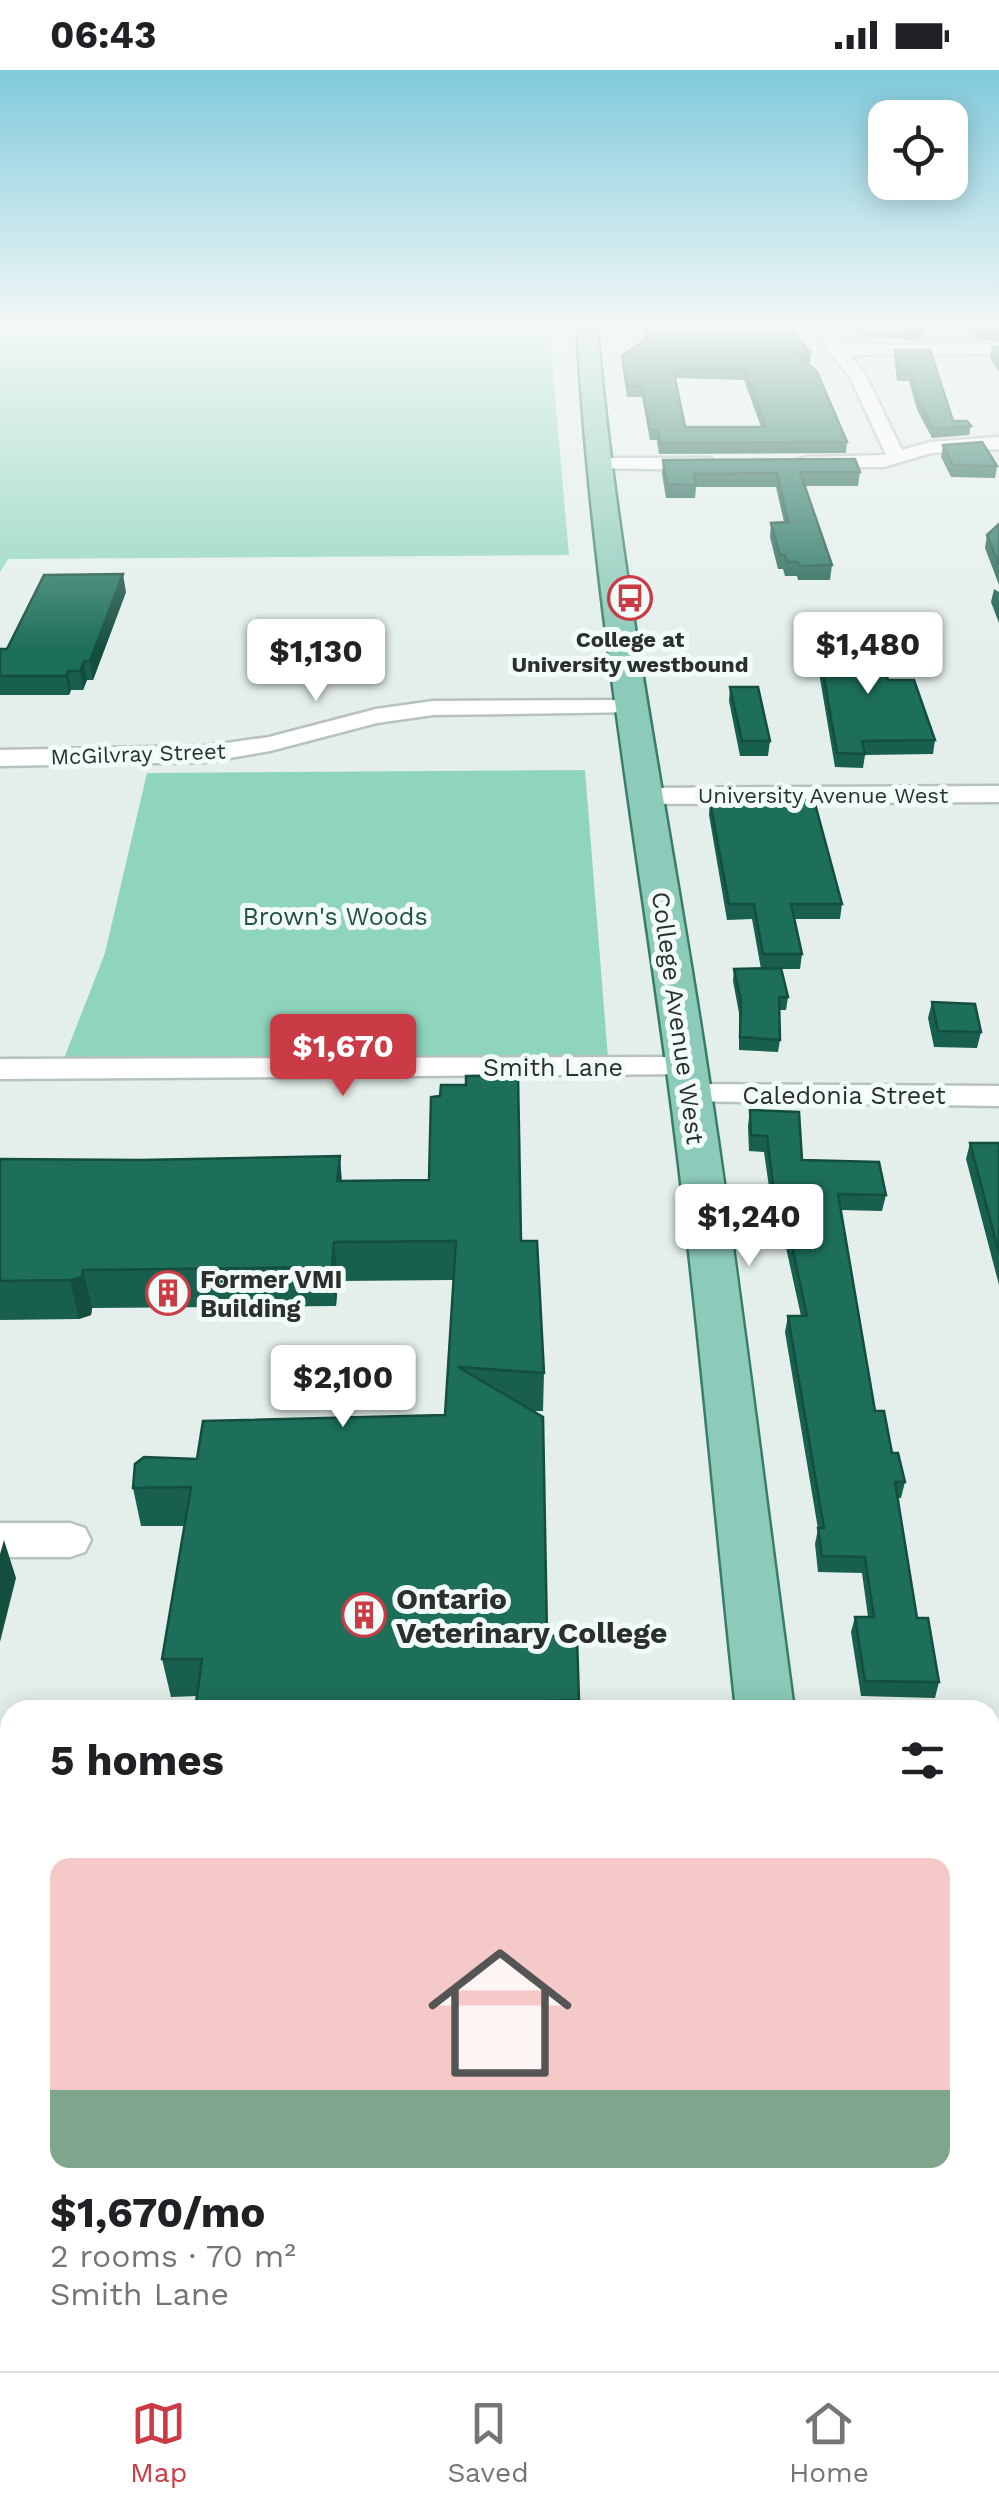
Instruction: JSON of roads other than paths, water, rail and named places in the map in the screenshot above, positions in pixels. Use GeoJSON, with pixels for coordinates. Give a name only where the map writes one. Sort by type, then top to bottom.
{"type":"FeatureCollection","features":[{"type":"Feature","properties":{"kind":"main road","name":"College Avenue West"},"geometry":{"type":"LineString","coordinates":[[596,435],[631,708],[688,1080],[764,1700]]}},
{"type":"Feature","properties":{"kind":"street"},"geometry":{"type":"LineString","coordinates":[[886,435],[896,456]]}},
{"type":"Feature","properties":{"kind":"street"},"geometry":{"type":"LineString","coordinates":[[794,463],[867,463],[930,448],[999,443]]}},
{"type":"Feature","properties":{"kind":"street"},"geometry":{"type":"LineString","coordinates":[[599,464],[725,464]]}},
{"type":"Feature","properties":{"kind":"street","name":"McGilvray Street"},"geometry":{"type":"LineString","coordinates":[[0,758],[206,754],[270,744],[370,717],[433,708],[631,708]]}},
{"type":"Feature","properties":{"kind":"street","name":"University Avenue West"},"geometry":{"type":"LineString","coordinates":[[646,796],[999,794]]}},
{"type":"Feature","properties":{"kind":"street","name":"Smith Lane"},"geometry":{"type":"LineString","coordinates":[[0,1069],[688,1080]]}},
{"type":"Feature","properties":{"kind":"street","name":"Caledonia Street"},"geometry":{"type":"LineString","coordinates":[[688,1080],[999,1096]]}},
{"type":"Feature","properties":{"kind":"street"},"geometry":{"type":"LineString","coordinates":[[0,1540],[70,1540]]}},
{"type":"Feature","properties":{"kind":"place","name":"College at University westbound"},"geometry":{"type":"Point","coordinates":[630,598]}},
{"type":"Feature","properties":{"kind":"place","name":"Former VMI Building"},"geometry":{"type":"Point","coordinates":[168,1293]}},
{"type":"Feature","properties":{"kind":"place","name":"Ontario Veterinary College"},"geometry":{"type":"Point","coordinates":[364,1615]}},
{"type":"Feature","properties":{"kind":"park label","name":"Brown's Woods"},"geometry":{"type":"Point","coordinates":[335,916]}}]}
